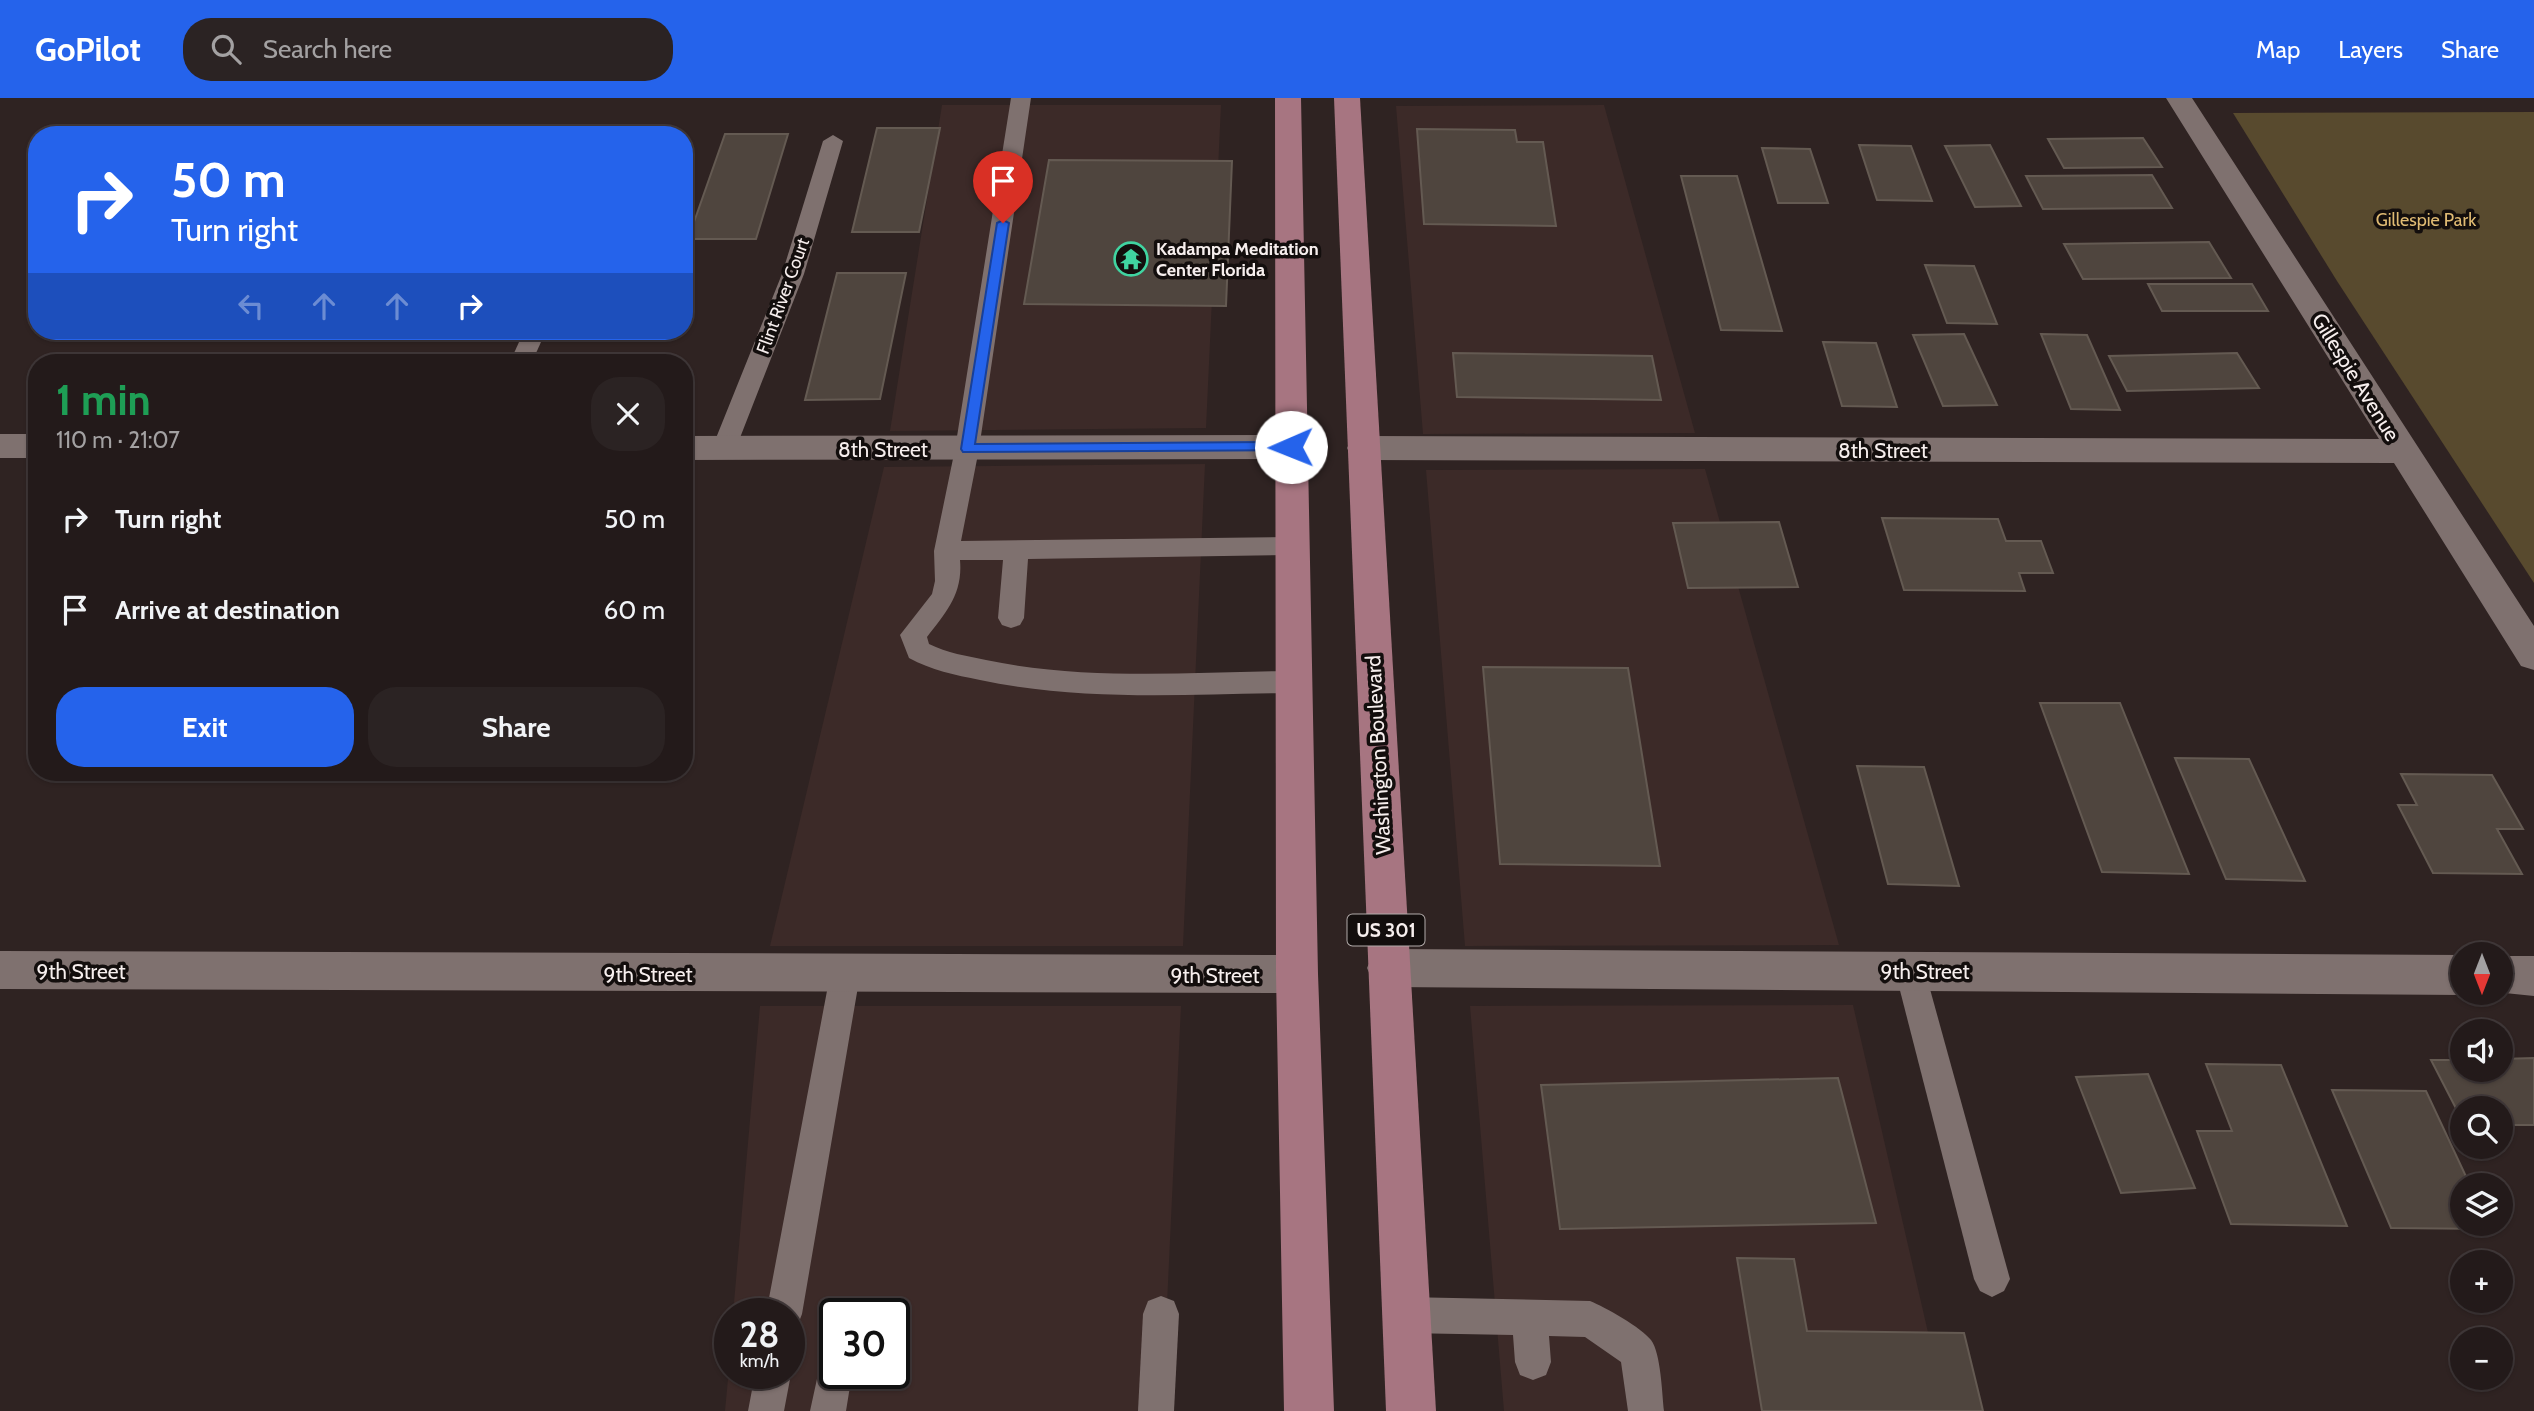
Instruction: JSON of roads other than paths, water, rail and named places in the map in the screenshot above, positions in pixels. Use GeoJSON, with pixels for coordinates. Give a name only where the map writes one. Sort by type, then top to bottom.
{"type":"FeatureCollection","features":[{"type":"Feature","properties":{"kind":"main road"},"geometry":{"type":"LineString","coordinates":[[1288,98],[1297,974],[1309,1411]]}},
{"type":"Feature","properties":{"kind":"main road","name":"Washington Boulevard"},"geometry":{"type":"LineString","coordinates":[[1347,98],[1411,1411]]}},
{"type":"Feature","properties":{"kind":"street","name":"Gillespie Avenue"},"geometry":{"type":"LineString","coordinates":[[2179,98],[2534,656]]}},
{"type":"Feature","properties":{"kind":"street"},"geometry":{"type":"LineString","coordinates":[[0,446],[28,446]]}},
{"type":"Feature","properties":{"kind":"street","name":"8th Street"},"geometry":{"type":"LineString","coordinates":[[693,448],[1291,447]]}},
{"type":"Feature","properties":{"kind":"street","name":"8th Street"},"geometry":{"type":"LineString","coordinates":[[1363,448],[2403,451]]}},
{"type":"Feature","properties":{"kind":"street","name":"9th Street"},"geometry":{"type":"LineString","coordinates":[[1388,968],[2450,975]]}},
{"type":"Feature","properties":{"kind":"street","name":"9th Street"},"geometry":{"type":"LineString","coordinates":[[0,971],[1297,974]]}},
{"type":"Feature","properties":{"kind":"street"},"geometry":{"type":"LineString","coordinates":[[2513,975],[2534,976]]}},
{"type":"Feature","properties":{"kind":"lane"},"geometry":{"type":"LineString","coordinates":[[1021,98],[967,449],[947,551],[950,575],[943,601],[912,635],[918,651],[930,657],[1002,676],[1082,685],[1293,682]]}},
{"type":"Feature","properties":{"kind":"lane","name":"Flint River Court"},"geometry":{"type":"LineString","coordinates":[[724,448],[793,274],[833,141]]}},
{"type":"Feature","properties":{"kind":"lane"},"geometry":{"type":"LineString","coordinates":[[947,551],[1292,546]]}},
{"type":"Feature","properties":{"kind":"lane"},"geometry":{"type":"LineString","coordinates":[[1011,618],[1016,550]]}},
{"type":"Feature","properties":{"kind":"lane"},"geometry":{"type":"LineString","coordinates":[[1910,971],[1992,1279]]}},
{"type":"Feature","properties":{"kind":"lane"},"geometry":{"type":"LineString","coordinates":[[786,1298],[845,975]]}},
{"type":"Feature","properties":{"kind":"lane"},"geometry":{"type":"LineString","coordinates":[[1156,1411],[1161,1314]]}},
{"type":"Feature","properties":{"kind":"lane"},"geometry":{"type":"LineString","coordinates":[[1405,1315],[1590,1320],[1638,1352],[1646,1411]]}},
{"type":"Feature","properties":{"kind":"lane"},"geometry":{"type":"LineString","coordinates":[[1529,1317],[1533,1362]]}},
{"type":"Feature","properties":{"kind":"lane"},"geometry":{"type":"LineString","coordinates":[[766,1411],[770,1389]]}},
{"type":"Feature","properties":{"kind":"lane"},"geometry":{"type":"LineString","coordinates":[[828,1411],[832,1389]]}},
{"type":"Feature","properties":{"kind":"place","name":"Kadampa Meditation Center Florida"},"geometry":{"type":"Point","coordinates":[1131,259]}},
{"type":"Feature","properties":{"kind":"park label","name":"Gillespie Park"},"geometry":{"type":"Point","coordinates":[2426,220]}}]}
